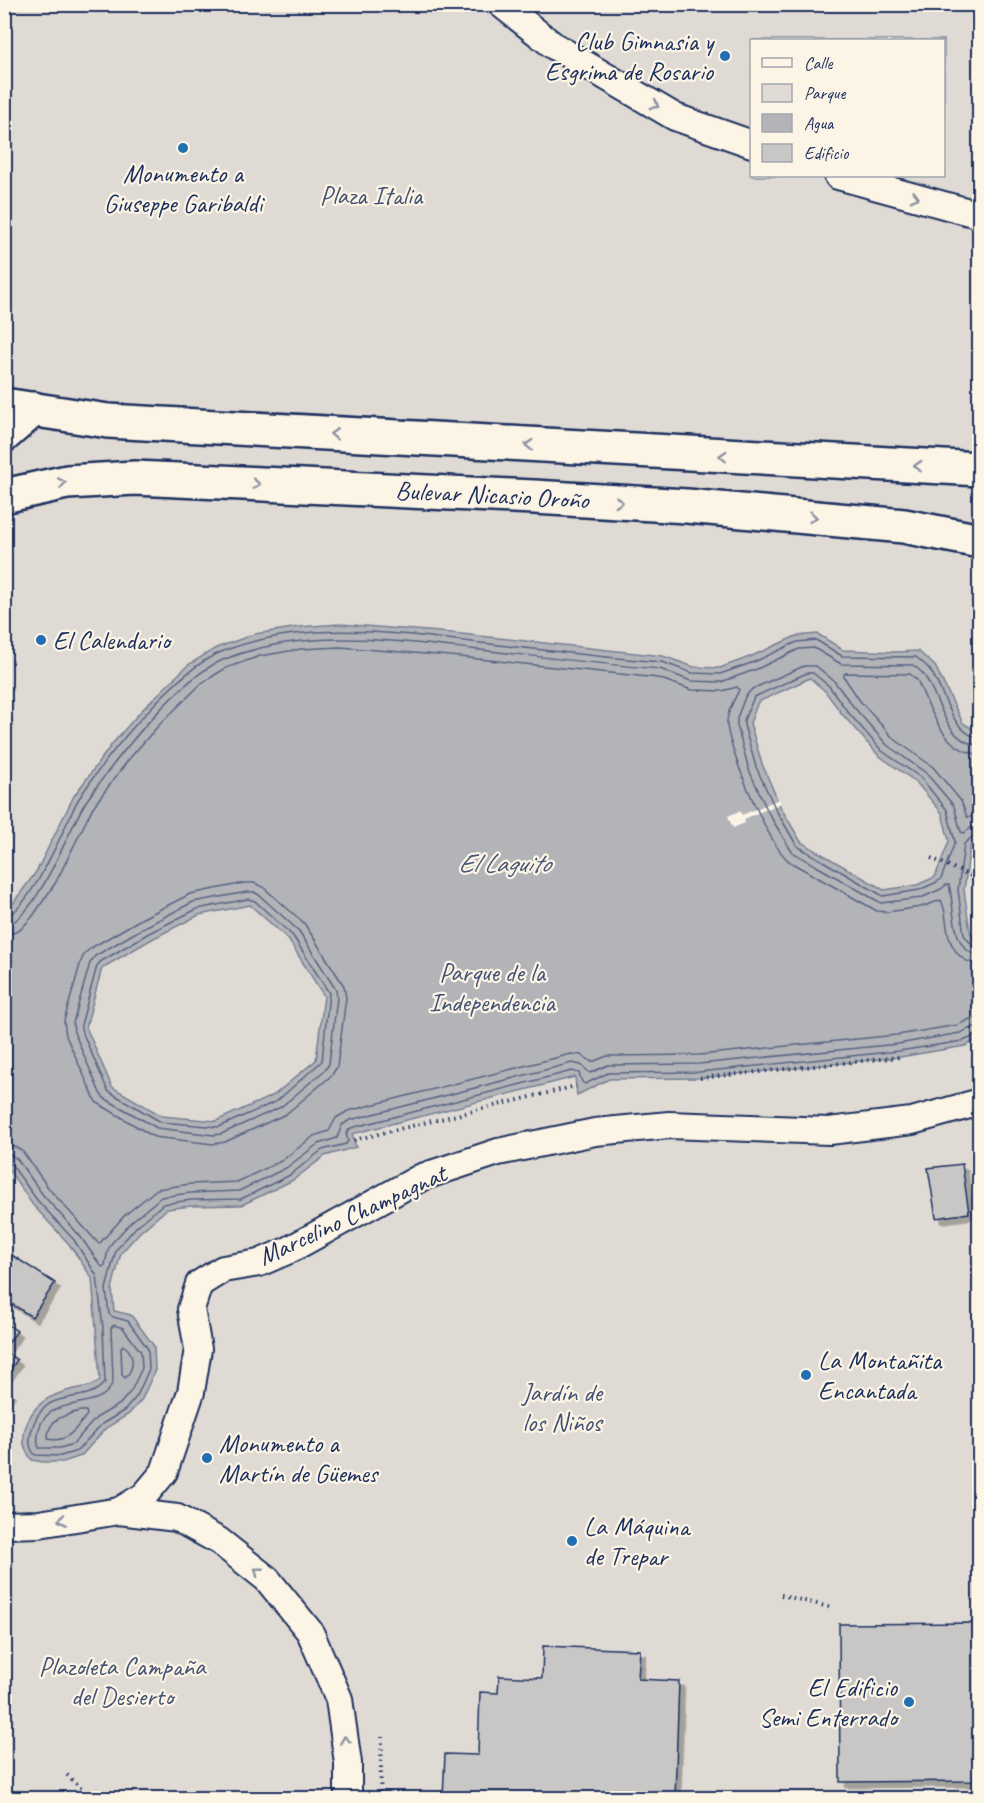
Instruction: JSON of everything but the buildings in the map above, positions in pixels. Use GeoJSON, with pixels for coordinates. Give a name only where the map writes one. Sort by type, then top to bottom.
{"type":"FeatureCollection","features":[{"type":"Feature","properties":{"kind":"main road"},"geometry":{"type":"LineString","coordinates":[[4,435],[19,407]]}},
{"type":"Feature","properties":{"kind":"main road","name":"Bulevar Nicasio Oroño"},"geometry":{"type":"LineString","coordinates":[[19,407],[108,421],[980,469]]}},
{"type":"Feature","properties":{"kind":"main road","name":"Bulevar Nicasio Oroño"},"geometry":{"type":"LineString","coordinates":[[4,496],[67,482],[135,478],[511,495],[687,506],[904,526],[980,541]]}},
{"type":"Feature","properties":{"kind":"street"},"geometry":{"type":"LineString","coordinates":[[501,4],[554,46],[675,117],[750,143]]}},
{"type":"Feature","properties":{"kind":"street"},"geometry":{"type":"LineString","coordinates":[[842,177],[980,215]]}},
{"type":"Feature","properties":{"kind":"street","name":"Marcelino Champagnat"},"geometry":{"type":"LineString","coordinates":[[4,1525],[39,1524],[119,1511],[144,1496],[164,1472],[191,1392],[198,1349],[191,1309],[199,1284],[223,1269],[259,1263],[289,1250],[422,1177],[498,1152],[595,1132],[669,1125],[829,1131],[912,1120],[980,1102]]}},
{"type":"Feature","properties":{"kind":"street"},"geometry":{"type":"LineString","coordinates":[[119,1511],[177,1518],[219,1541],[267,1579],[303,1623],[310,1632],[339,1699],[348,1763],[348,1798]]}},
{"type":"Feature","properties":{"kind":"path"},"geometry":{"type":"LineString","coordinates":[[931,858],[980,880]]}},
{"type":"Feature","properties":{"kind":"path"},"geometry":{"type":"LineString","coordinates":[[700,1078],[900,1057]]}},
{"type":"Feature","properties":{"kind":"path"},"geometry":{"type":"LineString","coordinates":[[354,1140],[576,1086]]}},
{"type":"Feature","properties":{"kind":"path"},"geometry":{"type":"LineString","coordinates":[[781,1595],[829,1607]]}},
{"type":"Feature","properties":{"kind":"path"},"geometry":{"type":"LineString","coordinates":[[380,1798],[381,1737]]}},
{"type":"Feature","properties":{"kind":"path"},"geometry":{"type":"LineString","coordinates":[[67,1775],[91,1798]]}},
{"type":"Feature","properties":{"kind":"green space","name":"Parque de la Independencia"},"geometry":{"type":"Polygon","coordinates":[[[4,5],[979,5],[979,1798],[5,1798],[4,5]]]}},
{"type":"Feature","properties":{"kind":"water","name":"El Laguito"},"geometry":{"type":"Polygon","coordinates":[[[340,624],[452,633],[663,656],[694,667],[720,668],[796,636],[818,634],[843,650],[918,651],[935,666],[963,723],[979,733],[979,837],[970,846],[964,890],[970,932],[979,944],[979,1039],[965,1046],[900,1057],[700,1078],[609,1079],[577,1095],[575,1077],[352,1134],[356,1147],[325,1156],[293,1180],[242,1205],[167,1209],[140,1232],[121,1253],[112,1289],[114,1311],[131,1315],[154,1346],[155,1370],[142,1399],[129,1414],[106,1428],[81,1456],[63,1462],[32,1460],[25,1449],[24,1438],[28,1420],[37,1407],[57,1394],[91,1385],[100,1380],[92,1278],[69,1244],[32,1204],[5,1164],[5,914],[36,872],[74,796],[112,744],[141,711],[188,665],[216,648],[255,634],[299,627],[340,624]],[[810,678],[758,702],[750,723],[762,764],[781,808],[801,842],[884,890],[917,885],[935,877],[949,841],[942,813],[916,782],[878,755],[825,691],[810,678]],[[250,905],[199,915],[102,968],[86,1027],[112,1087],[162,1116],[216,1121],[274,1095],[316,1060],[324,996],[288,939],[250,905]]]}},
{"type":"Feature","properties":{"kind":"pier"},"geometry":{"type":"Polygon","coordinates":[[[779,799],[781,803],[744,819],[745,823],[733,828],[728,816],[740,811],[742,815],[779,799]]]}},
{"type":"Feature","properties":{"kind":"place","name":"Club Gimnasia y Esgrima de Rosario"},"geometry":{"type":"Point","coordinates":[725,56]}},
{"type":"Feature","properties":{"kind":"place","name":"Monumento a Giuseppe Garibaldi"},"geometry":{"type":"Point","coordinates":[183,148]}},
{"type":"Feature","properties":{"kind":"place","name":"El Calendario"},"geometry":{"type":"Point","coordinates":[41,640]}},
{"type":"Feature","properties":{"kind":"place","name":"La Montañita Encantada"},"geometry":{"type":"Point","coordinates":[806,1375]}},
{"type":"Feature","properties":{"kind":"place","name":"Monumento a Martín de Güemes"},"geometry":{"type":"Point","coordinates":[207,1458]}},
{"type":"Feature","properties":{"kind":"place","name":"La Máquina de Trepar"},"geometry":{"type":"Point","coordinates":[572,1541]}},
{"type":"Feature","properties":{"kind":"place","name":"El Edificio Semi Enterrado"},"geometry":{"type":"Point","coordinates":[909,1702]}},
{"type":"Feature","properties":{"kind":"park label","name":"Plaza Italia"},"geometry":{"type":"Point","coordinates":[371,195]}},
{"type":"Feature","properties":{"kind":"park label","name":"Jardín de los Niños"},"geometry":{"type":"Point","coordinates":[562,1407]}},
{"type":"Feature","properties":{"kind":"park label","name":"Plazoleta Campaña del Desierto"},"geometry":{"type":"Point","coordinates":[122,1681]}}]}
